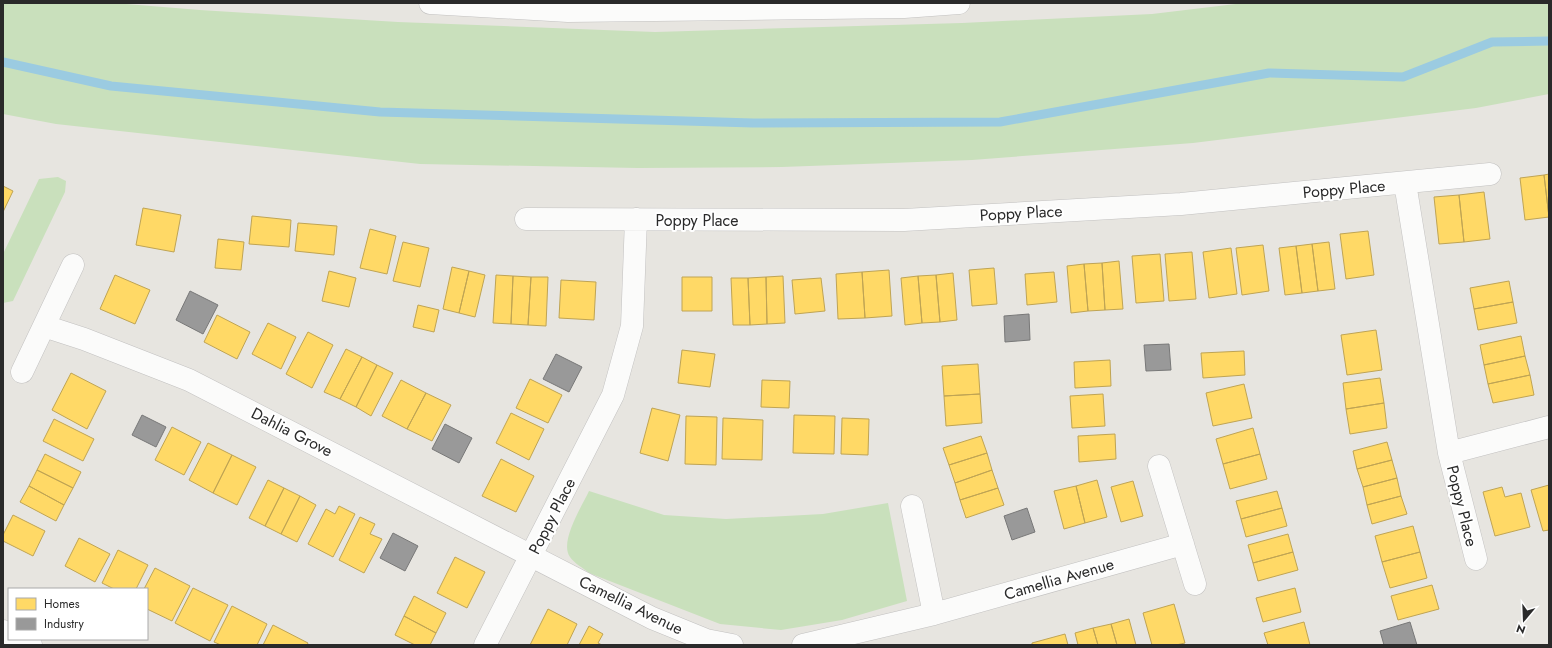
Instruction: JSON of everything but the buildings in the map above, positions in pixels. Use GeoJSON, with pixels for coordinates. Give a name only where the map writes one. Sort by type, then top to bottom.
{"type":"FeatureCollection","features":[{"type":"Feature","properties":{"kind":"street"},"geometry":{"type":"LineString","coordinates":[[430,3],[568,11],[904,7],[960,3]]}},
{"type":"Feature","properties":{"kind":"street","name":"Poppy Place"},"geometry":{"type":"LineString","coordinates":[[526,219],[904,220],[1181,204],[1490,174]]}},
{"type":"Feature","properties":{"kind":"street","name":"Poppy Place"},"geometry":{"type":"LineString","coordinates":[[1405,183],[1449,453],[1476,559]]}},
{"type":"Feature","properties":{"kind":"street","name":"Poppy Place"},"geometry":{"type":"LineString","coordinates":[[485,645],[532,556],[613,395],[632,326],[636,219]]}},
{"type":"Feature","properties":{"kind":"street"},"geometry":{"type":"LineString","coordinates":[[22,372],[73,265]]}},
{"type":"Feature","properties":{"kind":"street","name":"Dahlia Grove"},"geometry":{"type":"LineString","coordinates":[[44,326],[84,339],[189,380],[532,556]]}},
{"type":"Feature","properties":{"kind":"street","name":"Poppy Place"},"geometry":{"type":"LineString","coordinates":[[1449,453],[1549,427]]}},
{"type":"Feature","properties":{"kind":"street"},"geometry":{"type":"LineString","coordinates":[[1159,466],[1196,584]]}},
{"type":"Feature","properties":{"kind":"street"},"geometry":{"type":"LineString","coordinates":[[912,506],[934,614]]}},
{"type":"Feature","properties":{"kind":"street","name":"Camellia Avenue"},"geometry":{"type":"LineString","coordinates":[[803,645],[934,614],[1183,544]]}},
{"type":"Feature","properties":{"kind":"street","name":"Camellia Avenue"},"geometry":{"type":"LineString","coordinates":[[532,556],[652,618],[706,640],[732,645]]}},
{"type":"Feature","properties":{"kind":"street"},"geometry":{"type":"LineString","coordinates":[[21,640],[31,645]]}},
{"type":"Feature","properties":{"kind":"green space"},"geometry":{"type":"Polygon","coordinates":[[[3,3],[114,3],[200,10],[398,22],[655,32],[962,23],[1152,14],[1244,3],[1549,3],[1549,94],[1476,108],[1193,143],[972,160],[782,167],[638,168],[420,164],[56,124],[3,114],[3,3]]]}},
{"type":"Feature","properties":{"kind":"green space"},"geometry":{"type":"Polygon","coordinates":[[[58,177],[66,181],[65,192],[13,301],[3,303],[3,254],[39,179],[58,177]]]}},
{"type":"Feature","properties":{"kind":"green space"},"geometry":{"type":"Polygon","coordinates":[[[589,491],[664,515],[726,519],[823,514],[888,503],[907,601],[842,620],[781,630],[720,624],[589,573],[570,557],[567,550],[569,533],[589,491]]]}},
{"type":"Feature","properties":{"kind":"waterway"},"geometry":{"type":"LineString","coordinates":[[3,62],[111,86],[380,112],[753,123],[1000,122],[1269,73],[1403,77],[1492,42],[1549,41]]}}]}
